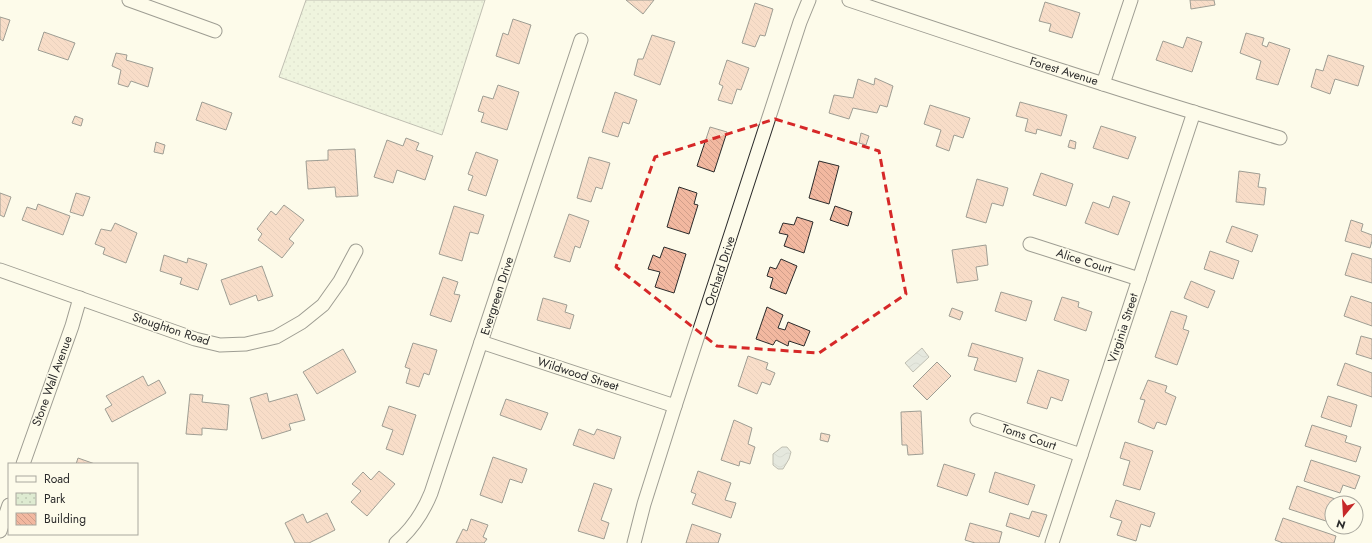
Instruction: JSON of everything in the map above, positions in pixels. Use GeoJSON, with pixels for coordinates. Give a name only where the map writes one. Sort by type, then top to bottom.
{"type":"FeatureCollection","features":[{"type":"Feature","properties":{"kind":"street"},"geometry":{"type":"LineString","coordinates":[[129,0],[215,31]]}},
{"type":"Feature","properties":{"kind":"street","name":"Orchard Drive"},"geometry":{"type":"LineString","coordinates":[[634,543],[644,504],[675,406],[800,22],[809,0]]}},
{"type":"Feature","properties":{"kind":"street","name":"Forest Avenue"},"geometry":{"type":"LineString","coordinates":[[849,0],[1103,84],[1280,138]]}},
{"type":"Feature","properties":{"kind":"street"},"geometry":{"type":"LineString","coordinates":[[1103,84],[1131,0]]}},
{"type":"Feature","properties":{"kind":"street","name":"Evergreen Drive"},"geometry":{"type":"LineString","coordinates":[[396,543],[405,535],[418,519],[431,493],[581,40]]}},
{"type":"Feature","properties":{"kind":"street","name":"Virginia Street"},"geometry":{"type":"LineString","coordinates":[[1052,543],[1194,112]]}},
{"type":"Feature","properties":{"kind":"street","name":"Alice Court"},"geometry":{"type":"LineString","coordinates":[[1030,244],[1139,278]]}},
{"type":"Feature","properties":{"kind":"street","name":"Stoughton Road"},"geometry":{"type":"LineString","coordinates":[[0,270],[195,339],[220,345],[246,344],[276,337],[302,322],[323,305],[340,281],[356,252]]}},
{"type":"Feature","properties":{"kind":"street","name":"Stone Wall Avenue"},"geometry":{"type":"LineString","coordinates":[[23,463],[72,326],[80,298]]}},
{"type":"Feature","properties":{"kind":"street","name":"Wildwood Street"},"geometry":{"type":"LineString","coordinates":[[482,342],[675,406]]}},
{"type":"Feature","properties":{"kind":"street","name":"Toms Court"},"geometry":{"type":"LineString","coordinates":[[977,420],[1081,455]]}},
{"type":"Feature","properties":{"kind":"street"},"geometry":{"type":"LineString","coordinates":[[0,531],[8,508]]}},
{"type":"Feature","properties":{"kind":"highlighted area"},"geometry":{"type":"Polygon","coordinates":[[[775,119],[879,151],[906,294],[819,353],[717,346],[616,267],[655,157],[775,119]]]}},
{"type":"Feature","properties":{"kind":"green space"},"geometry":{"type":"Polygon","coordinates":[[[306,0],[485,0],[442,135],[279,77],[306,0]]]}},
{"type":"Feature","properties":{"kind":"water"},"geometry":{"type":"Polygon","coordinates":[[[922,348],[929,357],[913,372],[905,363],[922,348]]]}},
{"type":"Feature","properties":{"kind":"water"},"geometry":{"type":"Polygon","coordinates":[[[782,447],[787,447],[791,452],[783,469],[778,469],[773,465],[773,454],[782,447]]]}},
{"type":"Feature","properties":{"kind":"building"},"geometry":{"type":"Polygon","coordinates":[[[626,0],[654,0],[643,14],[626,0]]]}},
{"type":"Feature","properties":{"kind":"building"},"geometry":{"type":"Polygon","coordinates":[[[1190,0],[1214,0],[1215,5],[1191,9],[1190,0]]]}},
{"type":"Feature","properties":{"kind":"building"},"geometry":{"type":"Polygon","coordinates":[[[1045,2],[1080,13],[1072,38],[1049,31],[1051,24],[1039,21],[1045,2]]]}},
{"type":"Feature","properties":{"kind":"building"},"geometry":{"type":"Polygon","coordinates":[[[755,3],[773,9],[765,36],[760,35],[755,47],[742,43],[755,3]]]}},
{"type":"Feature","properties":{"kind":"building"},"geometry":{"type":"Polygon","coordinates":[[[0,17],[10,20],[3,41],[0,39],[0,17]]]}},
{"type":"Feature","properties":{"kind":"building"},"geometry":{"type":"Polygon","coordinates":[[[513,19],[531,25],[519,64],[496,56],[503,33],[508,35],[513,19]]]}},
{"type":"Feature","properties":{"kind":"building"},"geometry":{"type":"Polygon","coordinates":[[[44,32],[75,43],[68,60],[38,50],[44,32]]]}},
{"type":"Feature","properties":{"kind":"building"},"geometry":{"type":"Polygon","coordinates":[[[1246,33],[1264,38],[1262,45],[1267,47],[1269,42],[1290,49],[1278,85],[1256,79],[1261,61],[1240,53],[1246,33]]]}},
{"type":"Feature","properties":{"kind":"building"},"geometry":{"type":"Polygon","coordinates":[[[652,35],[675,42],[660,85],[634,75],[638,59],[643,59],[652,35]]]}},
{"type":"Feature","properties":{"kind":"building"},"geometry":{"type":"Polygon","coordinates":[[[1187,37],[1202,42],[1192,72],[1156,60],[1163,41],[1183,48],[1187,37]]]}},
{"type":"Feature","properties":{"kind":"building"},"geometry":{"type":"Polygon","coordinates":[[[116,53],[127,55],[126,60],[153,68],[148,87],[131,81],[128,87],[118,84],[121,70],[112,66],[116,53]]]}},
{"type":"Feature","properties":{"kind":"building"},"geometry":{"type":"Polygon","coordinates":[[[1328,55],[1364,66],[1358,86],[1335,79],[1330,94],[1311,87],[1316,69],[1323,71],[1328,55]]]}},
{"type":"Feature","properties":{"kind":"building"},"geometry":{"type":"Polygon","coordinates":[[[727,60],[749,68],[741,90],[737,89],[732,104],[718,100],[723,86],[719,84],[727,60]]]}},
{"type":"Feature","properties":{"kind":"building"},"geometry":{"type":"Polygon","coordinates":[[[875,78],[893,86],[887,107],[880,105],[877,113],[853,108],[849,119],[829,113],[834,95],[853,98],[858,79],[874,85],[875,78]]]}},
{"type":"Feature","properties":{"kind":"building"},"geometry":{"type":"Polygon","coordinates":[[[498,85],[519,92],[507,130],[481,122],[484,113],[478,111],[483,96],[493,99],[498,85]]]}},
{"type":"Feature","properties":{"kind":"building"},"geometry":{"type":"Polygon","coordinates":[[[615,92],[637,100],[629,124],[623,122],[618,137],[602,132],[615,92]]]}},
{"type":"Feature","properties":{"kind":"building"},"geometry":{"type":"Polygon","coordinates":[[[202,102],[232,113],[226,130],[196,120],[202,102]]]}},
{"type":"Feature","properties":{"kind":"building"},"geometry":{"type":"Polygon","coordinates":[[[1020,102],[1067,115],[1061,136],[1037,129],[1036,134],[1025,131],[1028,119],[1016,116],[1020,102]]]}},
{"type":"Feature","properties":{"kind":"building"},"geometry":{"type":"Polygon","coordinates":[[[930,105],[970,118],[963,138],[954,135],[949,151],[936,146],[941,130],[924,124],[930,105]]]}},
{"type":"Feature","properties":{"kind":"building"},"geometry":{"type":"Polygon","coordinates":[[[75,116],[83,119],[81,126],[72,123],[75,116]]]}},
{"type":"Feature","properties":{"kind":"building"},"geometry":{"type":"Polygon","coordinates":[[[1101,126],[1136,137],[1128,159],[1093,148],[1101,126]]]}},
{"type":"Feature","properties":{"kind":"building"},"geometry":{"type":"Polygon","coordinates":[[[710,127],[727,132],[714,172],[697,166],[710,127]]]}},
{"type":"Feature","properties":{"kind":"building"},"geometry":{"type":"Polygon","coordinates":[[[861,133],[869,136],[866,145],[859,143],[861,133]]]}},
{"type":"Feature","properties":{"kind":"building"},"geometry":{"type":"Polygon","coordinates":[[[406,138],[419,143],[416,150],[433,156],[425,180],[397,170],[393,183],[374,177],[387,140],[403,146],[406,138]]]}},
{"type":"Feature","properties":{"kind":"building"},"geometry":{"type":"Polygon","coordinates":[[[1070,140],[1076,142],[1075,149],[1068,147],[1070,140]]]}},
{"type":"Feature","properties":{"kind":"building"},"geometry":{"type":"Polygon","coordinates":[[[156,142],[165,145],[163,154],[154,152],[156,142]]]}},
{"type":"Feature","properties":{"kind":"building"},"geometry":{"type":"Polygon","coordinates":[[[355,149],[358,196],[336,197],[335,187],[308,189],[306,161],[328,160],[328,150],[355,149]]]}},
{"type":"Feature","properties":{"kind":"building"},"geometry":{"type":"Polygon","coordinates":[[[476,152],[498,160],[486,196],[468,190],[473,176],[468,174],[476,152]]]}},
{"type":"Feature","properties":{"kind":"building"},"geometry":{"type":"Polygon","coordinates":[[[589,157],[610,163],[602,189],[596,187],[591,202],[577,198],[589,157]]]}},
{"type":"Feature","properties":{"kind":"building"},"geometry":{"type":"Polygon","coordinates":[[[819,161],[839,166],[829,204],[809,198],[819,161]]]}},
{"type":"Feature","properties":{"kind":"building"},"geometry":{"type":"Polygon","coordinates":[[[1239,171],[1260,174],[1258,187],[1266,188],[1264,205],[1236,202],[1239,171]]]}},
{"type":"Feature","properties":{"kind":"building"},"geometry":{"type":"Polygon","coordinates":[[[1041,173],[1073,184],[1066,206],[1033,195],[1041,173]]]}},
{"type":"Feature","properties":{"kind":"building"},"geometry":{"type":"Polygon","coordinates":[[[977,179],[1008,188],[1003,206],[992,203],[986,223],[966,217],[977,179]]]}},
{"type":"Feature","properties":{"kind":"building"},"geometry":{"type":"Polygon","coordinates":[[[679,187],[697,193],[694,204],[698,205],[689,234],[667,227],[679,187]]]}},
{"type":"Feature","properties":{"kind":"building"},"geometry":{"type":"Polygon","coordinates":[[[0,193],[11,197],[4,217],[0,215],[0,193]]]}},
{"type":"Feature","properties":{"kind":"building"},"geometry":{"type":"Polygon","coordinates":[[[76,193],[90,197],[83,216],[70,212],[76,193]]]}},
{"type":"Feature","properties":{"kind":"building"},"geometry":{"type":"Polygon","coordinates":[[[1113,196],[1130,202],[1118,235],[1085,223],[1093,202],[1109,208],[1113,196]]]}},
{"type":"Feature","properties":{"kind":"building"},"geometry":{"type":"Polygon","coordinates":[[[38,204],[70,216],[63,235],[22,220],[27,207],[36,210],[38,204]]]}},
{"type":"Feature","properties":{"kind":"building"},"geometry":{"type":"Polygon","coordinates":[[[284,205],[304,220],[289,239],[294,243],[282,258],[258,240],[262,234],[257,229],[271,211],[276,215],[284,205]]]}},
{"type":"Feature","properties":{"kind":"building"},"geometry":{"type":"Polygon","coordinates":[[[454,206],[484,215],[478,234],[470,232],[462,261],[439,254],[454,206]]]}},
{"type":"Feature","properties":{"kind":"building"},"geometry":{"type":"Polygon","coordinates":[[[835,206],[852,212],[848,226],[830,220],[835,206]]]}},
{"type":"Feature","properties":{"kind":"building"},"geometry":{"type":"Polygon","coordinates":[[[569,214],[589,221],[580,248],[575,246],[570,262],[554,257],[569,214]]]}},
{"type":"Feature","properties":{"kind":"building"},"geometry":{"type":"Polygon","coordinates":[[[797,217],[813,222],[804,253],[784,246],[788,235],[779,233],[783,223],[794,225],[797,217]]]}},
{"type":"Feature","properties":{"kind":"building"},"geometry":{"type":"Polygon","coordinates":[[[1351,220],[1363,224],[1361,231],[1372,235],[1370,248],[1345,241],[1351,220]]]}},
{"type":"Feature","properties":{"kind":"building"},"geometry":{"type":"Polygon","coordinates":[[[115,223],[137,233],[126,263],[103,254],[105,248],[95,244],[101,229],[111,231],[115,223]]]}},
{"type":"Feature","properties":{"kind":"building"},"geometry":{"type":"Polygon","coordinates":[[[1232,226],[1258,235],[1252,252],[1226,242],[1232,226]]]}},
{"type":"Feature","properties":{"kind":"building"},"geometry":{"type":"Polygon","coordinates":[[[986,245],[988,265],[976,267],[978,280],[957,283],[952,250],[986,245]]]}},
{"type":"Feature","properties":{"kind":"building"},"geometry":{"type":"Polygon","coordinates":[[[664,247],[686,254],[674,293],[655,287],[660,272],[648,269],[653,255],[660,258],[664,247]]]}},
{"type":"Feature","properties":{"kind":"building"},"geometry":{"type":"Polygon","coordinates":[[[1210,251],[1239,261],[1233,279],[1204,269],[1210,251]]]}},
{"type":"Feature","properties":{"kind":"building"},"geometry":{"type":"Polygon","coordinates":[[[1352,253],[1372,259],[1372,283],[1345,275],[1352,253]]]}},
{"type":"Feature","properties":{"kind":"building"},"geometry":{"type":"Polygon","coordinates":[[[164,255],[187,263],[188,258],[207,264],[198,290],[180,284],[182,278],[160,271],[164,255]]]}},
{"type":"Feature","properties":{"kind":"building"},"geometry":{"type":"Polygon","coordinates":[[[781,259],[797,266],[786,294],[770,288],[773,278],[767,276],[770,267],[776,269],[781,259]]]}},
{"type":"Feature","properties":{"kind":"building"},"geometry":{"type":"Polygon","coordinates":[[[262,266],[273,296],[258,301],[256,295],[230,305],[221,280],[262,266]]]}},
{"type":"Feature","properties":{"kind":"building"},"geometry":{"type":"Polygon","coordinates":[[[443,277],[458,282],[454,294],[460,295],[451,322],[430,315],[443,277]]]}},
{"type":"Feature","properties":{"kind":"building"},"geometry":{"type":"Polygon","coordinates":[[[1191,281],[1215,291],[1208,308],[1184,298],[1191,281]]]}},
{"type":"Feature","properties":{"kind":"building"},"geometry":{"type":"Polygon","coordinates":[[[1001,292],[1032,301],[1026,321],[995,311],[1001,292]]]}},
{"type":"Feature","properties":{"kind":"building"},"geometry":{"type":"Polygon","coordinates":[[[1351,296],[1372,303],[1372,326],[1344,316],[1351,296]]]}},
{"type":"Feature","properties":{"kind":"building"},"geometry":{"type":"Polygon","coordinates":[[[1062,297],[1079,302],[1078,307],[1092,312],[1086,331],[1054,320],[1062,297]]]}},
{"type":"Feature","properties":{"kind":"building"},"geometry":{"type":"Polygon","coordinates":[[[543,298],[567,305],[565,312],[574,315],[570,329],[537,320],[543,298]]]}},
{"type":"Feature","properties":{"kind":"building"},"geometry":{"type":"Polygon","coordinates":[[[767,307],[783,315],[778,328],[785,330],[788,322],[810,331],[804,346],[789,341],[788,346],[776,340],[773,345],[756,339],[767,307]]]}},
{"type":"Feature","properties":{"kind":"building"},"geometry":{"type":"Polygon","coordinates":[[[952,308],[963,312],[960,320],[949,316],[952,308]]]}},
{"type":"Feature","properties":{"kind":"building"},"geometry":{"type":"Polygon","coordinates":[[[1171,311],[1187,316],[1183,329],[1189,331],[1177,365],[1155,357],[1171,311]]]}},
{"type":"Feature","properties":{"kind":"building"},"geometry":{"type":"Polygon","coordinates":[[[1361,336],[1372,339],[1372,359],[1356,354],[1361,336]]]}},
{"type":"Feature","properties":{"kind":"building"},"geometry":{"type":"Polygon","coordinates":[[[413,343],[437,350],[429,375],[424,373],[419,387],[406,383],[410,369],[405,367],[413,343]]]}},
{"type":"Feature","properties":{"kind":"building"},"geometry":{"type":"Polygon","coordinates":[[[972,343],[1023,358],[1016,382],[974,370],[978,358],[968,356],[972,343]]]}},
{"type":"Feature","properties":{"kind":"building"},"geometry":{"type":"Polygon","coordinates":[[[343,349],[356,372],[317,394],[303,372],[343,349]]]}},
{"type":"Feature","properties":{"kind":"building"},"geometry":{"type":"Polygon","coordinates":[[[748,356],[768,363],[766,369],[775,373],[770,385],[762,382],[757,394],[738,386],[748,356]]]}},
{"type":"Feature","properties":{"kind":"building"},"geometry":{"type":"Polygon","coordinates":[[[937,362],[951,376],[927,400],[913,386],[937,362]]]}},
{"type":"Feature","properties":{"kind":"building"},"geometry":{"type":"Polygon","coordinates":[[[1345,363],[1372,373],[1372,397],[1337,385],[1345,363]]]}},
{"type":"Feature","properties":{"kind":"building"},"geometry":{"type":"Polygon","coordinates":[[[1038,370],[1069,380],[1062,401],[1051,397],[1047,409],[1027,403],[1038,370]]]}},
{"type":"Feature","properties":{"kind":"building"},"geometry":{"type":"Polygon","coordinates":[[[143,376],[148,386],[159,380],[166,393],[112,422],[105,409],[112,405],[106,396],[143,376]]]}},
{"type":"Feature","properties":{"kind":"building"},"geometry":{"type":"Polygon","coordinates":[[[1148,380],[1167,386],[1165,392],[1176,397],[1166,425],[1157,422],[1154,429],[1138,422],[1145,400],[1140,399],[1148,380]]]}},
{"type":"Feature","properties":{"kind":"building"},"geometry":{"type":"Polygon","coordinates":[[[267,393],[269,402],[297,394],[305,420],[289,424],[291,430],[262,439],[250,398],[267,393]]]}},
{"type":"Feature","properties":{"kind":"building"},"geometry":{"type":"Polygon","coordinates":[[[190,394],[203,395],[202,402],[229,405],[227,430],[202,428],[202,435],[186,434],[190,394]]]}},
{"type":"Feature","properties":{"kind":"building"},"geometry":{"type":"Polygon","coordinates":[[[1328,396],[1357,405],[1351,427],[1321,417],[1328,396]]]}},
{"type":"Feature","properties":{"kind":"building"},"geometry":{"type":"Polygon","coordinates":[[[506,399],[548,413],[541,430],[500,415],[506,399]]]}},
{"type":"Feature","properties":{"kind":"building"},"geometry":{"type":"Polygon","coordinates":[[[389,406],[416,415],[403,455],[386,449],[393,430],[382,426],[389,406]]]}},
{"type":"Feature","properties":{"kind":"building"},"geometry":{"type":"Polygon","coordinates":[[[921,411],[923,454],[908,455],[907,445],[902,445],[901,412],[921,411]]]}},
{"type":"Feature","properties":{"kind":"building"},"geometry":{"type":"Polygon","coordinates":[[[734,420],[752,428],[748,444],[755,447],[750,464],[740,461],[739,466],[721,460],[734,420]]]}},
{"type":"Feature","properties":{"kind":"building"},"geometry":{"type":"Polygon","coordinates":[[[1312,425],[1347,436],[1345,442],[1361,447],[1356,462],[1305,446],[1312,425]]]}},
{"type":"Feature","properties":{"kind":"building"},"geometry":{"type":"Polygon","coordinates":[[[579,429],[594,435],[597,429],[621,437],[614,459],[573,445],[579,429]]]}},
{"type":"Feature","properties":{"kind":"building"},"geometry":{"type":"Polygon","coordinates":[[[821,433],[830,435],[828,442],[820,440],[821,433]]]}},
{"type":"Feature","properties":{"kind":"building"},"geometry":{"type":"Polygon","coordinates":[[[1125,442],[1153,451],[1140,490],[1123,485],[1130,461],[1120,458],[1125,442]]]}},
{"type":"Feature","properties":{"kind":"building"},"geometry":{"type":"Polygon","coordinates":[[[493,457],[527,469],[522,483],[510,479],[502,503],[480,495],[493,457]]]}},
{"type":"Feature","properties":{"kind":"building"},"geometry":{"type":"Polygon","coordinates":[[[78,458],[92,463],[76,463],[78,458]]]}},
{"type":"Feature","properties":{"kind":"building"},"geometry":{"type":"Polygon","coordinates":[[[1311,460],[1360,476],[1355,489],[1343,485],[1340,493],[1304,481],[1311,460]]]}},
{"type":"Feature","properties":{"kind":"building"},"geometry":{"type":"Polygon","coordinates":[[[944,464],[975,474],[967,496],[937,486],[944,464]]]}},
{"type":"Feature","properties":{"kind":"building"},"geometry":{"type":"Polygon","coordinates":[[[379,471],[395,484],[367,516],[351,502],[361,491],[352,484],[363,472],[371,480],[379,471]]]}},
{"type":"Feature","properties":{"kind":"building"},"geometry":{"type":"Polygon","coordinates":[[[698,471],[731,483],[725,500],[736,503],[731,518],[692,504],[696,494],[691,492],[698,471]]]}},
{"type":"Feature","properties":{"kind":"building"},"geometry":{"type":"Polygon","coordinates":[[[995,472],[1035,485],[1028,505],[989,492],[995,472]]]}},
{"type":"Feature","properties":{"kind":"building"},"geometry":{"type":"Polygon","coordinates":[[[594,483],[612,489],[601,520],[609,523],[604,539],[578,531],[594,483]]]}},
{"type":"Feature","properties":{"kind":"building"},"geometry":{"type":"Polygon","coordinates":[[[1297,486],[1324,495],[1324,520],[1289,509],[1297,486]]]}},
{"type":"Feature","properties":{"kind":"building"},"geometry":{"type":"Polygon","coordinates":[[[1116,500],[1155,513],[1150,527],[1141,524],[1136,541],[1117,535],[1122,521],[1110,517],[1116,500]]]}},
{"type":"Feature","properties":{"kind":"building"},"geometry":{"type":"Polygon","coordinates":[[[1032,511],[1047,515],[1039,537],[1006,526],[1010,513],[1029,519],[1032,511]]]}},
{"type":"Feature","properties":{"kind":"building"},"geometry":{"type":"Polygon","coordinates":[[[327,513],[335,530],[309,543],[295,543],[285,523],[303,514],[307,523],[327,513]]]}},
{"type":"Feature","properties":{"kind":"building"},"geometry":{"type":"Polygon","coordinates":[[[1283,518],[1324,532],[1324,535],[1336,536],[1334,543],[1283,543],[1275,540],[1283,518]]]}},
{"type":"Feature","properties":{"kind":"building"},"geometry":{"type":"Polygon","coordinates":[[[471,519],[488,525],[483,537],[487,539],[484,543],[456,543],[463,529],[467,531],[471,519]]]}},
{"type":"Feature","properties":{"kind":"building"},"geometry":{"type":"Polygon","coordinates":[[[970,523],[1002,532],[999,543],[975,543],[965,540],[970,523]]]}},
{"type":"Feature","properties":{"kind":"building"},"geometry":{"type":"Polygon","coordinates":[[[692,524],[721,534],[718,543],[686,543],[692,524]]]}}]}
